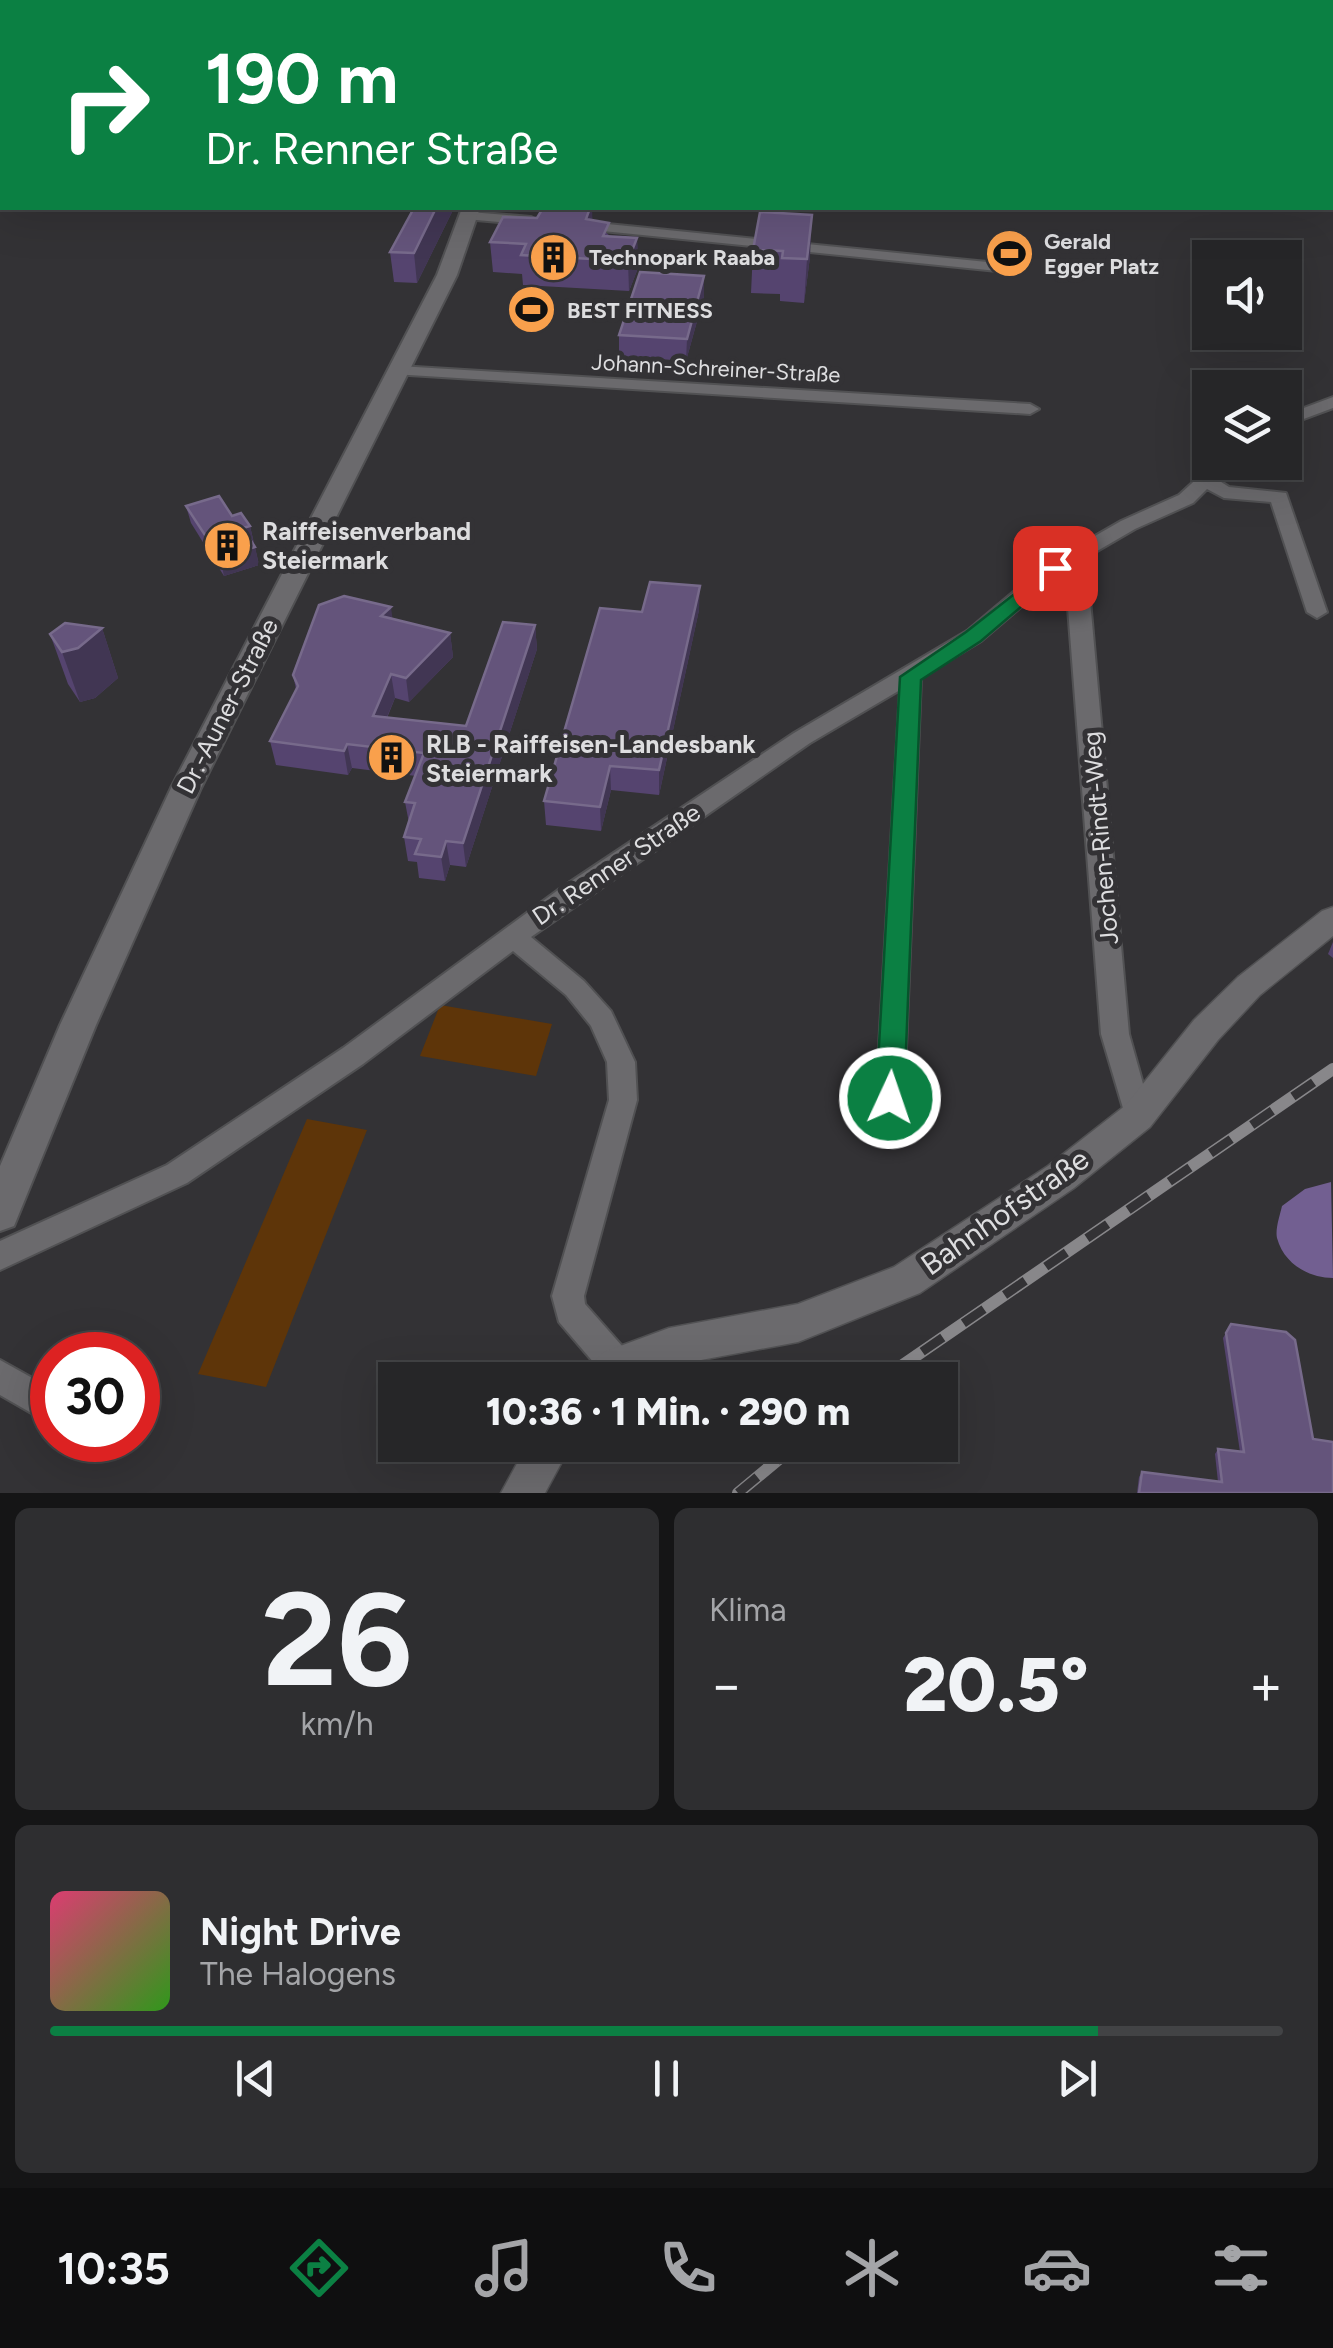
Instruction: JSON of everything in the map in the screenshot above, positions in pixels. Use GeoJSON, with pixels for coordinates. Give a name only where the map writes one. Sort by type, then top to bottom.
{"type":"FeatureCollection","features":[{"type":"Feature","properties":{"kind":"main road","name":"Dr.-Auner-Straße"},"geometry":{"type":"LineString","coordinates":[[0,1213],[78,1025],[186,788],[447,275],[471,211]]}},
{"type":"Feature","properties":{"kind":"street"},"geometry":{"type":"LineString","coordinates":[[471,211],[518,214]]}},
{"type":"Feature","properties":{"kind":"street"},"geometry":{"type":"LineString","coordinates":[[471,211],[548,222]]}},
{"type":"Feature","properties":{"kind":"street"},"geometry":{"type":"LineString","coordinates":[[566,224],[1017,269]]}},
{"type":"Feature","properties":{"kind":"street","name":"Johann-Schreiner-Straße"},"geometry":{"type":"LineString","coordinates":[[398,371],[1030,410]]}},
{"type":"Feature","properties":{"kind":"street"},"geometry":{"type":"LineString","coordinates":[[1302,414],[1333,402]]}},
{"type":"Feature","properties":{"kind":"street"},"geometry":{"type":"LineString","coordinates":[[1206,480],[1224,492],[1279,497],[1316,612]]}},
{"type":"Feature","properties":{"kind":"street","name":"Dr. Renner Straße"},"geometry":{"type":"LineString","coordinates":[[0,1256],[177,1174],[353,1056],[512,936],[802,738],[911,677],[974,636],[1067,560],[1186,499],[1206,480]]}},
{"type":"Feature","properties":{"kind":"street","name":"Jochen-Rindt-Weg"},"geometry":{"type":"LineString","coordinates":[[1067,560],[1074,566],[1080,593],[1116,1034],[1138,1116]]}},
{"type":"Feature","properties":{"kind":"street"},"geometry":{"type":"LineString","coordinates":[[890,1098],[911,677]]}},
{"type":"Feature","properties":{"kind":"street","name":"Bahnhofstraße"},"geometry":{"type":"LineString","coordinates":[[635,1362],[668,1347],[798,1324],[907,1280],[1061,1177],[1138,1116],[1206,1030],[1248,986],[1333,919]]}},
{"type":"Feature","properties":{"kind":"street"},"geometry":{"type":"LineString","coordinates":[[512,936],[575,988],[601,1018],[621,1062],[622,1100],[568,1296],[570,1311],[603,1362]]}},
{"type":"Feature","properties":{"kind":"street"},"geometry":{"type":"LineString","coordinates":[[0,1376],[30,1395]]}},
{"type":"Feature","properties":{"kind":"street"},"geometry":{"type":"LineString","coordinates":[[522,1493],[540,1462]]}},
{"type":"Feature","properties":{"kind":"shaded area"},"geometry":{"type":"Polygon","coordinates":[[[440,1005],[552,1024],[536,1076],[420,1056],[440,1005]]]}},
{"type":"Feature","properties":{"kind":"shaded area"},"geometry":{"type":"Polygon","coordinates":[[[307,1119],[367,1130],[266,1387],[198,1374],[307,1119]]]}},
{"type":"Feature","properties":{"kind":"shaded area"},"geometry":{"type":"Polygon","coordinates":[[[1331,1182],[1333,1278],[1315,1275],[1291,1262],[1280,1247],[1277,1234],[1282,1206],[1305,1189],[1331,1182]]]}},
{"type":"Feature","properties":{"kind":"building"},"geometry":{"type":"Polygon","coordinates":[[[413,210],[435,210],[414,253],[390,252],[413,210]]]}},
{"type":"Feature","properties":{"kind":"building"},"geometry":{"type":"Polygon","coordinates":[[[542,210],[589,210],[586,219],[609,223],[603,236],[637,238],[628,261],[521,255],[526,244],[490,242],[503,217],[537,218],[542,210]]]}},
{"type":"Feature","properties":{"kind":"building"},"geometry":{"type":"Polygon","coordinates":[[[760,212],[812,215],[807,259],[782,258],[783,251],[753,250],[760,212]]]}},
{"type":"Feature","properties":{"kind":"building"},"geometry":{"type":"Polygon","coordinates":[[[640,272],[704,276],[687,339],[619,335],[640,272]]]}},
{"type":"Feature","properties":{"kind":"building"},"geometry":{"type":"Polygon","coordinates":[[[219,496],[232,516],[241,513],[250,526],[243,528],[255,547],[220,558],[186,506],[219,496]]]}},
{"type":"Feature","properties":{"kind":"building"},"geometry":{"type":"Polygon","coordinates":[[[650,582],[700,586],[659,770],[610,766],[600,807],[544,801],[600,608],[642,612],[650,582]]]}},
{"type":"Feature","properties":{"kind":"building","name":"RLB - Raiffeisen-Landesbank Steiermark"},"geometry":{"type":"Polygon","coordinates":[[[344,596],[391,607],[381,616],[450,633],[406,678],[391,674],[373,716],[466,726],[503,622],[535,625],[463,843],[446,841],[441,857],[415,854],[421,839],[404,837],[415,803],[405,802],[424,753],[347,744],[344,751],[270,741],[298,686],[293,675],[319,605],[344,596]]]}},
{"type":"Feature","properties":{"kind":"building"},"geometry":{"type":"Polygon","coordinates":[[[65,623],[102,628],[78,648],[62,652],[50,634],[65,623]]]}},
{"type":"Feature","properties":{"kind":"building"},"geometry":{"type":"Polygon","coordinates":[[[1231,1324],[1286,1332],[1295,1340],[1313,1439],[1333,1442],[1333,1493],[1139,1493],[1142,1472],[1222,1482],[1218,1449],[1244,1452],[1226,1333],[1231,1324]]]}},
{"type":"Feature","properties":{"kind":"railway"},"geometry":{"type":"LineString","coordinates":[[907,1362],[1333,1069]]}},
{"type":"Feature","properties":{"kind":"railway"},"geometry":{"type":"LineString","coordinates":[[738,1493],[775,1462]]}},
{"type":"Feature","properties":{"kind":"place","name":"Gerald Egger Platz"},"geometry":{"type":"Point","coordinates":[1009,254]}},
{"type":"Feature","properties":{"kind":"place","name":"Technopark Raaba"},"geometry":{"type":"Point","coordinates":[554,257]}},
{"type":"Feature","properties":{"kind":"place","name":"BEST FITNESS"},"geometry":{"type":"Point","coordinates":[532,310]}},
{"type":"Feature","properties":{"kind":"place","name":"Raiffeisenverband Steiermark"},"geometry":{"type":"Point","coordinates":[227,545]}},
{"type":"Feature","properties":{"kind":"place","name":"RLB - Raiffeisen-Landesbank Steiermark"},"geometry":{"type":"Point","coordinates":[391,758]}},
{"type":"Feature","properties":{"kind":"route"},"geometry":{"type":"LineString","coordinates":[[890,1098],[911,677],[974,636],[1055,568]]}}]}
